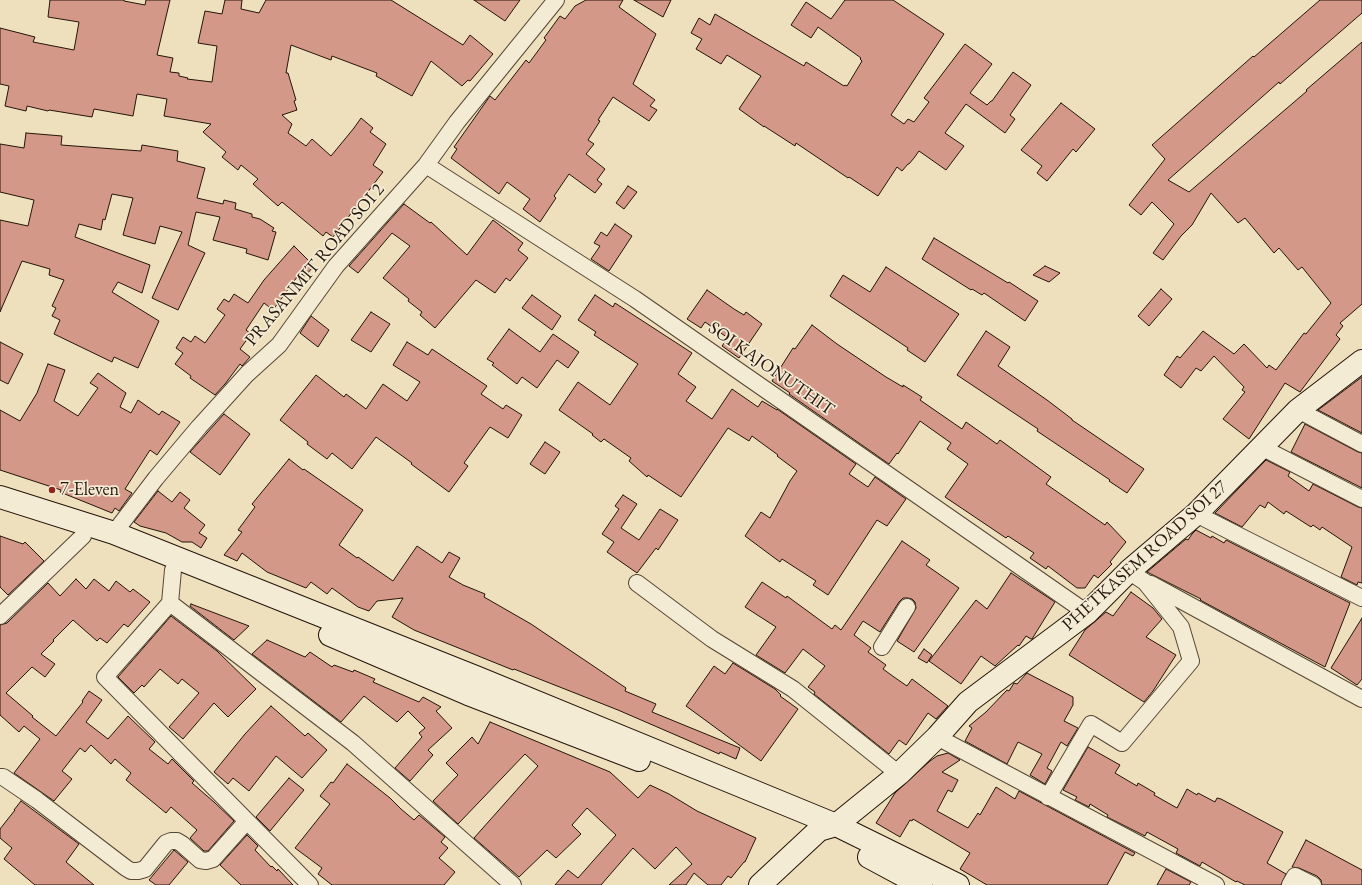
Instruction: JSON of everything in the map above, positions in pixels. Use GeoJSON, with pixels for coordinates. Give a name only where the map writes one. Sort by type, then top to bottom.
{"type":"FeatureCollection","features":[{"type":"Feature","properties":{"kind":"main road","name":"PHETKASEM ROAD SOI 27"},"geometry":{"type":"LineString","coordinates":[[760,885],[827,828],[899,774],[937,737],[968,702],[1087,613],[1132,574],[1196,514],[1298,410],[1362,361]]}},
{"type":"Feature","properties":{"kind":"main road"},"geometry":{"type":"LineString","coordinates":[[0,497],[114,533],[237,589]]}},
{"type":"Feature","properties":{"kind":"main road"},"geometry":{"type":"LineString","coordinates":[[0,508],[83,536],[173,570],[237,589],[493,684],[958,885]]}},
{"type":"Feature","properties":{"kind":"main road"},"geometry":{"type":"LineString","coordinates":[[827,828],[921,885]]}},
{"type":"Feature","properties":{"kind":"street","name":"PRASANMIT ROAD SOI 2"},"geometry":{"type":"LineString","coordinates":[[114,533],[156,478],[199,427],[247,374],[279,345],[336,266],[426,165],[456,122],[556,0]]}},
{"type":"Feature","properties":{"kind":"street","name":"SOI KAJONUTHIT"},"geometry":{"type":"LineString","coordinates":[[426,165],[635,299],[1087,613]]}},
{"type":"Feature","properties":{"kind":"street"},"geometry":{"type":"LineString","coordinates":[[1298,410],[1362,444]]}},
{"type":"Feature","properties":{"kind":"street"},"geometry":{"type":"LineString","coordinates":[[1261,447],[1362,499]]}},
{"type":"Feature","properties":{"kind":"street"},"geometry":{"type":"LineString","coordinates":[[1196,514],[1362,598]]}},
{"type":"Feature","properties":{"kind":"street"},"geometry":{"type":"LineString","coordinates":[[0,616],[83,536]]}},
{"type":"Feature","properties":{"kind":"street"},"geometry":{"type":"LineString","coordinates":[[173,570],[170,603],[105,677],[246,822],[310,885]]}},
{"type":"Feature","properties":{"kind":"street"},"geometry":{"type":"LineString","coordinates":[[1132,574],[1362,699]]}},
{"type":"Feature","properties":{"kind":"street"},"geometry":{"type":"LineString","coordinates":[[1048,797],[1091,724],[1122,743],[1191,661],[1181,628],[1145,582],[1132,574]]}},
{"type":"Feature","properties":{"kind":"street"},"geometry":{"type":"LineString","coordinates":[[637,583],[712,639],[793,689],[899,774]]}},
{"type":"Feature","properties":{"kind":"street"},"geometry":{"type":"LineString","coordinates":[[170,603],[353,743],[513,885]]}},
{"type":"Feature","properties":{"kind":"street"},"geometry":{"type":"LineString","coordinates":[[882,647],[907,607]]}},
{"type":"Feature","properties":{"kind":"street"},"geometry":{"type":"LineString","coordinates":[[937,737],[1208,883]]}},
{"type":"Feature","properties":{"kind":"street"},"geometry":{"type":"LineString","coordinates":[[0,777],[3,777],[37,800],[131,871],[145,869],[166,843],[171,841],[177,841],[182,844],[200,860],[206,861],[213,859],[246,822]]}},
{"type":"Feature","properties":{"kind":"street"},"geometry":{"type":"LineString","coordinates":[[1290,885],[1295,876],[1313,885]]}},
{"type":"Feature","properties":{"kind":"building"},"geometry":{"type":"Polygon","coordinates":[[[50,0],[124,0],[145,5],[146,0],[170,0],[157,55],[173,58],[170,72],[179,73],[179,76],[188,78],[187,79],[212,82],[217,46],[198,43],[205,11],[222,14],[225,0],[242,0],[241,9],[259,13],[266,0],[391,0],[463,45],[470,35],[493,54],[470,81],[468,80],[462,86],[431,61],[412,96],[376,76],[377,73],[332,56],[331,60],[291,45],[286,73],[288,73],[296,100],[294,101],[297,110],[282,115],[292,124],[288,133],[306,146],[312,139],[331,156],[361,118],[373,128],[370,132],[386,144],[373,165],[383,172],[333,237],[326,232],[323,236],[282,202],[278,206],[253,184],[258,179],[241,165],[238,170],[222,157],[226,152],[203,132],[211,124],[164,116],[167,99],[137,94],[133,116],[94,109],[92,117],[48,111],[27,106],[26,111],[5,106],[9,86],[0,84],[0,28],[35,37],[33,42],[74,50],[79,22],[48,17],[50,0]]]}},
{"type":"Feature","properties":{"kind":"building"},"geometry":{"type":"Polygon","coordinates":[[[474,0],[520,0],[505,21],[474,0]]]}},
{"type":"Feature","properties":{"kind":"building"},"geometry":{"type":"Polygon","coordinates":[[[586,0],[623,0],[619,7],[656,34],[633,84],[655,100],[650,106],[657,110],[649,121],[613,97],[598,120],[600,121],[588,140],[594,144],[586,154],[605,169],[597,180],[602,184],[595,193],[569,174],[554,196],[556,198],[540,222],[523,209],[530,199],[507,182],[499,194],[451,158],[457,149],[454,147],[490,96],[495,100],[526,60],[529,63],[546,40],[544,38],[560,16],[565,19],[575,6],[586,0]]]}},
{"type":"Feature","properties":{"kind":"building"},"geometry":{"type":"Polygon","coordinates":[[[634,0],[671,0],[663,17],[634,0]]]}},
{"type":"Feature","properties":{"kind":"building"},"geometry":{"type":"Polygon","coordinates":[[[845,0],[893,0],[944,34],[891,115],[904,124],[908,119],[914,122],[929,102],[924,98],[965,44],[992,64],[970,93],[987,105],[992,101],[1013,72],[1031,85],[1010,115],[1015,119],[1005,133],[966,104],[945,133],[964,146],[946,170],[919,151],[902,171],[897,167],[878,196],[796,143],[795,146],[764,127],[739,109],[761,76],[727,55],[721,64],[696,49],[702,39],[691,33],[699,18],[710,25],[715,14],[804,66],[806,62],[844,86],[847,86],[862,61],[860,59],[861,58],[818,27],[811,38],[791,25],[806,2],[831,19],[845,0]]]}},
{"type":"Feature","properties":{"kind":"building"},"geometry":{"type":"Polygon","coordinates":[[[1320,0],[1362,0],[1362,13],[1280,84],[1279,82],[1168,180],[1189,192],[1362,42],[1362,304],[1340,323],[1343,326],[1336,335],[1340,339],[1300,392],[1285,383],[1249,439],[1223,419],[1245,392],[1242,390],[1244,387],[1214,356],[1201,371],[1196,368],[1181,388],[1164,375],[1177,356],[1180,358],[1203,331],[1234,354],[1244,344],[1267,368],[1269,365],[1276,370],[1304,333],[1306,334],[1331,303],[1302,267],[1298,270],[1279,248],[1274,253],[1245,218],[1238,223],[1211,193],[1192,225],[1181,236],[1163,260],[1153,253],[1174,224],[1152,202],[1141,215],[1129,205],[1165,159],[1152,145],[1253,56],[1254,57],[1320,0]]]}},
{"type":"Feature","properties":{"kind":"building"},"geometry":{"type":"Polygon","coordinates":[[[1061,103],[1095,129],[1076,152],[1073,149],[1047,181],[1037,173],[1042,166],[1021,150],[1061,103]]]}},
{"type":"Feature","properties":{"kind":"building"},"geometry":{"type":"Polygon","coordinates":[[[26,133],[62,136],[61,145],[141,151],[142,145],[178,151],[177,161],[205,168],[197,198],[223,204],[224,200],[236,203],[235,209],[252,214],[252,217],[260,219],[274,228],[272,231],[276,232],[268,260],[246,253],[247,249],[213,240],[220,217],[196,212],[188,245],[205,253],[178,310],[152,298],[182,232],[160,226],[155,244],[123,235],[133,198],[112,194],[105,220],[103,219],[101,230],[79,224],[75,237],[150,265],[142,293],[118,282],[112,292],[159,321],[138,368],[114,357],[112,362],[54,334],[60,320],[52,316],[56,308],[52,306],[64,280],[49,275],[50,269],[22,261],[0,312],[0,220],[28,226],[34,200],[0,192],[0,144],[24,148],[26,133]]]}},
{"type":"Feature","properties":{"kind":"building"},"geometry":{"type":"Polygon","coordinates":[[[628,186],[637,192],[624,209],[616,203],[628,186]]]}},
{"type":"Feature","properties":{"kind":"building"},"geometry":{"type":"Polygon","coordinates":[[[404,204],[430,223],[431,222],[467,255],[493,220],[523,243],[518,250],[528,258],[510,281],[506,278],[495,293],[476,280],[435,328],[420,315],[422,312],[408,301],[409,299],[383,278],[410,246],[392,233],[358,273],[349,266],[404,204]]]}},
{"type":"Feature","properties":{"kind":"building"},"geometry":{"type":"Polygon","coordinates":[[[615,224],[632,236],[609,271],[591,259],[600,246],[594,243],[601,232],[607,236],[615,224]]]}},
{"type":"Feature","properties":{"kind":"building"},"geometry":{"type":"Polygon","coordinates":[[[934,238],[1008,283],[1009,282],[1038,301],[1025,321],[984,293],[982,295],[972,289],[971,290],[922,259],[934,238]]]}},
{"type":"Feature","properties":{"kind":"building"},"geometry":{"type":"Polygon","coordinates":[[[294,246],[314,266],[305,276],[300,273],[273,310],[264,303],[246,330],[251,334],[240,349],[250,357],[242,366],[240,364],[215,395],[190,378],[191,376],[175,364],[183,353],[176,348],[183,337],[191,342],[195,336],[205,343],[225,315],[217,309],[224,299],[229,302],[234,294],[248,303],[264,280],[294,246]]]}},
{"type":"Feature","properties":{"kind":"building"},"geometry":{"type":"Polygon","coordinates":[[[1045,266],[1060,273],[1049,282],[1033,275],[1045,266]]]}},
{"type":"Feature","properties":{"kind":"building"},"geometry":{"type":"Polygon","coordinates":[[[886,267],[959,314],[925,362],[907,350],[908,348],[830,296],[843,275],[870,292],[886,267]]]}},
{"type":"Feature","properties":{"kind":"building"},"geometry":{"type":"Polygon","coordinates":[[[1161,289],[1172,299],[1149,326],[1138,316],[1161,289]]]}},
{"type":"Feature","properties":{"kind":"building"},"geometry":{"type":"Polygon","coordinates":[[[707,290],[734,309],[744,315],[746,312],[762,324],[739,358],[722,346],[728,338],[705,322],[701,328],[687,319],[707,290]]]}},
{"type":"Feature","properties":{"kind":"building"},"geometry":{"type":"Polygon","coordinates":[[[532,295],[561,316],[552,330],[522,308],[532,295]]]}},
{"type":"Feature","properties":{"kind":"building"},"geometry":{"type":"Polygon","coordinates":[[[595,295],[613,307],[615,303],[692,353],[678,374],[696,387],[686,401],[712,419],[732,389],[758,407],[762,401],[777,409],[856,464],[849,474],[868,487],[875,477],[906,499],[887,526],[877,520],[828,595],[813,585],[816,581],[782,559],[780,562],[745,536],[761,512],[770,518],[797,471],[752,436],[749,441],[728,428],[681,497],[648,475],[647,477],[629,461],[631,458],[604,439],[601,442],[592,435],[593,434],[559,410],[578,382],[610,405],[638,364],[594,335],[596,332],[578,320],[595,295]]]}},
{"type":"Feature","properties":{"kind":"building"},"geometry":{"type":"Polygon","coordinates":[[[371,312],[390,324],[371,352],[351,340],[371,312]]]}},
{"type":"Feature","properties":{"kind":"building"},"geometry":{"type":"Polygon","coordinates":[[[311,316],[329,330],[318,347],[300,333],[311,316]]]}},
{"type":"Feature","properties":{"kind":"building"},"geometry":{"type":"Polygon","coordinates":[[[812,325],[886,377],[903,387],[903,385],[922,397],[920,400],[962,429],[966,422],[997,444],[1000,440],[1051,477],[1046,484],[1105,525],[1107,522],[1126,542],[1110,562],[1112,564],[1098,578],[1094,575],[1085,588],[1077,588],[1048,566],[1046,569],[1030,558],[1034,553],[1008,536],[1006,538],[945,497],[968,464],[947,449],[951,443],[920,421],[898,454],[897,453],[889,464],[772,381],[793,348],[795,349],[812,325]]]}},
{"type":"Feature","properties":{"kind":"building"},"geometry":{"type":"Polygon","coordinates":[[[509,329],[540,352],[553,334],[579,352],[568,368],[557,360],[537,388],[522,377],[517,384],[492,365],[494,363],[487,359],[509,329]]]}},
{"type":"Feature","properties":{"kind":"building"},"geometry":{"type":"Polygon","coordinates":[[[986,331],[1010,347],[998,366],[1047,400],[1072,420],[1144,469],[1127,493],[1037,431],[1038,429],[957,375],[986,331]]]}},
{"type":"Feature","properties":{"kind":"building"},"geometry":{"type":"Polygon","coordinates":[[[0,342],[23,354],[8,384],[0,380],[0,342]]]}},
{"type":"Feature","properties":{"kind":"building"},"geometry":{"type":"Polygon","coordinates":[[[407,342],[428,355],[432,349],[487,386],[481,394],[503,409],[506,405],[522,415],[508,438],[490,427],[464,463],[468,466],[449,492],[376,437],[352,469],[332,453],[327,459],[307,444],[308,442],[280,420],[316,375],[344,397],[346,394],[366,409],[383,384],[407,401],[420,382],[393,365],[407,342]]]}},
{"type":"Feature","properties":{"kind":"building"},"geometry":{"type":"Polygon","coordinates":[[[48,364],[65,370],[54,401],[78,416],[98,388],[90,383],[98,373],[126,393],[120,407],[131,413],[138,400],[159,415],[162,411],[180,422],[157,455],[150,450],[125,489],[132,493],[119,511],[115,508],[112,513],[60,492],[61,490],[0,470],[0,410],[20,421],[37,393],[48,364]]]}},
{"type":"Feature","properties":{"kind":"building"},"geometry":{"type":"Polygon","coordinates":[[[1362,377],[1362,433],[1318,410],[1362,377]]]}},
{"type":"Feature","properties":{"kind":"building"},"geometry":{"type":"Polygon","coordinates":[[[224,414],[250,434],[220,475],[190,452],[224,414]]]}},
{"type":"Feature","properties":{"kind":"building"},"geometry":{"type":"Polygon","coordinates":[[[1305,424],[1362,453],[1362,488],[1291,452],[1305,424]]]}},
{"type":"Feature","properties":{"kind":"building"},"geometry":{"type":"Polygon","coordinates":[[[545,442],[560,452],[545,474],[530,464],[545,442]]]}},
{"type":"Feature","properties":{"kind":"building"},"geometry":{"type":"Polygon","coordinates":[[[289,459],[363,510],[339,545],[357,558],[358,557],[393,581],[417,546],[442,563],[449,552],[460,558],[449,577],[463,585],[485,594],[484,597],[531,624],[626,688],[625,691],[656,704],[652,712],[740,748],[736,759],[720,752],[719,754],[618,710],[414,630],[392,617],[403,598],[377,601],[369,611],[358,607],[332,588],[327,594],[311,582],[306,588],[267,572],[242,553],[237,561],[224,555],[242,532],[238,530],[255,507],[252,504],[289,459]]]}},
{"type":"Feature","properties":{"kind":"building"},"geometry":{"type":"Polygon","coordinates":[[[1266,460],[1290,472],[1288,476],[1309,491],[1313,484],[1362,508],[1362,583],[1358,582],[1357,585],[1341,577],[1352,547],[1322,527],[1320,530],[1313,525],[1311,527],[1286,511],[1284,514],[1268,502],[1265,508],[1260,505],[1242,527],[1215,513],[1266,460]]]}},
{"type":"Feature","properties":{"kind":"building"},"geometry":{"type":"Polygon","coordinates":[[[158,491],[172,502],[180,492],[190,500],[184,508],[205,525],[199,533],[207,538],[201,548],[192,542],[182,542],[166,533],[140,526],[134,522],[158,491]]]}},
{"type":"Feature","properties":{"kind":"building"},"geometry":{"type":"Polygon","coordinates":[[[623,495],[637,504],[621,528],[639,540],[660,509],[678,520],[658,550],[656,548],[637,573],[607,552],[614,542],[602,534],[619,509],[615,506],[623,495]]]}},
{"type":"Feature","properties":{"kind":"building"},"geometry":{"type":"Polygon","coordinates":[[[1196,530],[1211,538],[1212,536],[1224,543],[1226,540],[1350,603],[1325,667],[1200,600],[1201,599],[1147,572],[1186,539],[1188,540],[1196,530]]]}},
{"type":"Feature","properties":{"kind":"building"},"geometry":{"type":"Polygon","coordinates":[[[0,536],[23,544],[25,542],[44,561],[8,595],[0,587],[0,536]]]}},
{"type":"Feature","properties":{"kind":"building"},"geometry":{"type":"Polygon","coordinates":[[[902,541],[930,560],[926,565],[959,588],[914,652],[897,641],[916,608],[915,602],[912,599],[903,598],[899,602],[880,632],[863,621],[854,635],[871,648],[868,652],[886,665],[883,669],[907,686],[912,679],[948,706],[936,719],[928,713],[906,745],[899,740],[889,754],[814,694],[815,692],[808,687],[825,666],[803,649],[785,673],[756,655],[776,627],[745,607],[762,582],[786,598],[787,596],[832,629],[835,625],[841,630],[902,541]]]}},
{"type":"Feature","properties":{"kind":"building"},"geometry":{"type":"Polygon","coordinates":[[[1011,573],[1055,602],[1032,639],[1026,636],[1019,646],[1018,645],[995,666],[981,656],[961,684],[929,661],[976,600],[987,609],[1011,573]]]}},
{"type":"Feature","properties":{"kind":"building"},"geometry":{"type":"Polygon","coordinates":[[[76,579],[86,589],[94,579],[109,591],[116,581],[130,592],[133,589],[150,602],[128,627],[124,624],[107,643],[100,638],[97,641],[73,620],[41,654],[55,664],[45,677],[32,667],[6,693],[33,716],[32,717],[56,736],[83,702],[82,701],[89,691],[102,700],[86,722],[108,739],[128,716],[155,742],[149,749],[168,764],[172,759],[194,781],[192,783],[234,821],[208,851],[204,851],[190,838],[197,830],[171,807],[166,813],[126,780],[131,773],[115,759],[111,764],[91,745],[85,752],[80,748],[62,771],[72,779],[54,801],[14,773],[40,739],[24,726],[19,732],[0,715],[0,625],[7,623],[48,583],[60,596],[76,579]]]}},
{"type":"Feature","properties":{"kind":"building"},"geometry":{"type":"Polygon","coordinates":[[[1131,592],[1153,608],[1162,619],[1146,637],[1176,655],[1153,691],[1144,702],[1069,655],[1085,630],[1106,612],[1113,616],[1131,592]]]}},
{"type":"Feature","properties":{"kind":"building"},"geometry":{"type":"Polygon","coordinates":[[[191,604],[249,626],[234,640],[190,606],[191,604]]]}},
{"type":"Feature","properties":{"kind":"building"},"geometry":{"type":"Polygon","coordinates":[[[171,616],[217,651],[256,689],[228,717],[214,703],[183,739],[169,727],[199,693],[182,679],[178,684],[160,669],[144,687],[142,685],[134,693],[118,677],[171,616]]]}},
{"type":"Feature","properties":{"kind":"building"},"geometry":{"type":"Polygon","coordinates":[[[1362,618],[1362,679],[1357,685],[1331,668],[1362,618]]]}},
{"type":"Feature","properties":{"kind":"building"},"geometry":{"type":"Polygon","coordinates":[[[267,640],[305,657],[310,652],[332,667],[334,665],[353,672],[354,670],[375,679],[373,682],[419,702],[423,697],[441,707],[436,711],[452,728],[428,750],[433,755],[410,781],[395,768],[422,737],[419,733],[425,728],[408,711],[397,722],[364,696],[341,722],[252,654],[267,640]]]}},
{"type":"Feature","properties":{"kind":"building"},"geometry":{"type":"Polygon","coordinates":[[[924,649],[932,655],[927,663],[918,658],[924,649]]]}},
{"type":"Feature","properties":{"kind":"building"},"geometry":{"type":"Polygon","coordinates":[[[733,663],[775,689],[781,695],[780,696],[798,709],[761,761],[686,706],[714,666],[725,674],[733,663]]]}},
{"type":"Feature","properties":{"kind":"building"},"geometry":{"type":"Polygon","coordinates":[[[1027,673],[1073,697],[1073,705],[1064,721],[1078,728],[1067,746],[1061,742],[1047,768],[1052,771],[1045,784],[1030,775],[1042,754],[1018,742],[1007,764],[965,741],[972,728],[969,726],[986,712],[1007,690],[1009,691],[1014,683],[1017,684],[1027,673]]]}},
{"type":"Feature","properties":{"kind":"building"},"geometry":{"type":"Polygon","coordinates":[[[271,706],[305,736],[308,733],[327,750],[302,778],[276,756],[249,791],[233,778],[228,784],[214,772],[245,734],[271,706]]]}},
{"type":"Feature","properties":{"kind":"building"},"geometry":{"type":"Polygon","coordinates":[[[490,722],[610,772],[638,798],[650,785],[669,794],[697,811],[756,838],[745,862],[731,878],[728,876],[721,885],[708,885],[694,873],[686,885],[669,885],[692,864],[676,847],[655,869],[633,848],[601,885],[555,885],[568,870],[578,878],[616,835],[587,808],[572,825],[581,834],[556,858],[547,850],[519,877],[474,838],[538,766],[525,754],[458,824],[433,801],[458,775],[446,763],[472,737],[478,744],[490,722]]]}},
{"type":"Feature","properties":{"kind":"building"},"geometry":{"type":"Polygon","coordinates":[[[1088,747],[1120,765],[1115,773],[1137,786],[1138,783],[1155,793],[1154,795],[1177,808],[1187,789],[1197,795],[1198,793],[1215,802],[1217,798],[1221,799],[1283,832],[1267,863],[1286,874],[1281,885],[1245,885],[1237,881],[1236,882],[1202,862],[1200,866],[1176,853],[1178,849],[1147,832],[1145,836],[1107,817],[1108,815],[1090,804],[1089,807],[1075,800],[1077,797],[1063,790],[1088,747]]]}},
{"type":"Feature","properties":{"kind":"building"},"geometry":{"type":"Polygon","coordinates":[[[948,753],[960,760],[942,772],[958,780],[952,792],[948,790],[937,811],[968,828],[978,813],[980,815],[996,787],[1015,799],[1019,791],[1135,853],[1133,856],[1125,852],[1107,885],[987,885],[960,869],[970,853],[913,819],[912,821],[910,820],[900,837],[876,823],[895,793],[930,761],[937,756],[948,753]]]}},
{"type":"Feature","properties":{"kind":"building"},"geometry":{"type":"Polygon","coordinates":[[[347,764],[390,798],[414,820],[419,815],[445,837],[441,842],[448,848],[439,858],[455,872],[444,885],[332,885],[318,874],[322,868],[295,848],[330,804],[320,796],[331,782],[333,783],[347,764]]]}},
{"type":"Feature","properties":{"kind":"building"},"geometry":{"type":"Polygon","coordinates":[[[289,778],[304,790],[270,831],[256,817],[289,778]]]}},
{"type":"Feature","properties":{"kind":"building"},"geometry":{"type":"Polygon","coordinates":[[[21,801],[79,844],[66,862],[94,885],[35,885],[4,859],[12,848],[0,838],[0,829],[21,801]]]}},
{"type":"Feature","properties":{"kind":"building"},"geometry":{"type":"Polygon","coordinates":[[[247,835],[258,846],[255,850],[271,867],[272,866],[277,871],[278,869],[293,885],[241,885],[220,865],[247,835]]]}},
{"type":"Feature","properties":{"kind":"building"},"geometry":{"type":"Polygon","coordinates":[[[1306,840],[1362,870],[1362,885],[1322,885],[1321,880],[1317,876],[1299,868],[1292,867],[1306,840]]]}},
{"type":"Feature","properties":{"kind":"building"},"geometry":{"type":"Polygon","coordinates":[[[174,850],[188,862],[169,885],[156,885],[149,880],[174,850]]]}},
{"type":"Feature","properties":{"kind":"building"},"geometry":{"type":"Polygon","coordinates":[[[1166,869],[1191,882],[1189,885],[1157,885],[1166,869]]]}},
{"type":"Feature","properties":{"kind":"place","name":"7-Eleven"},"geometry":{"type":"Point","coordinates":[52,490]}}]}
